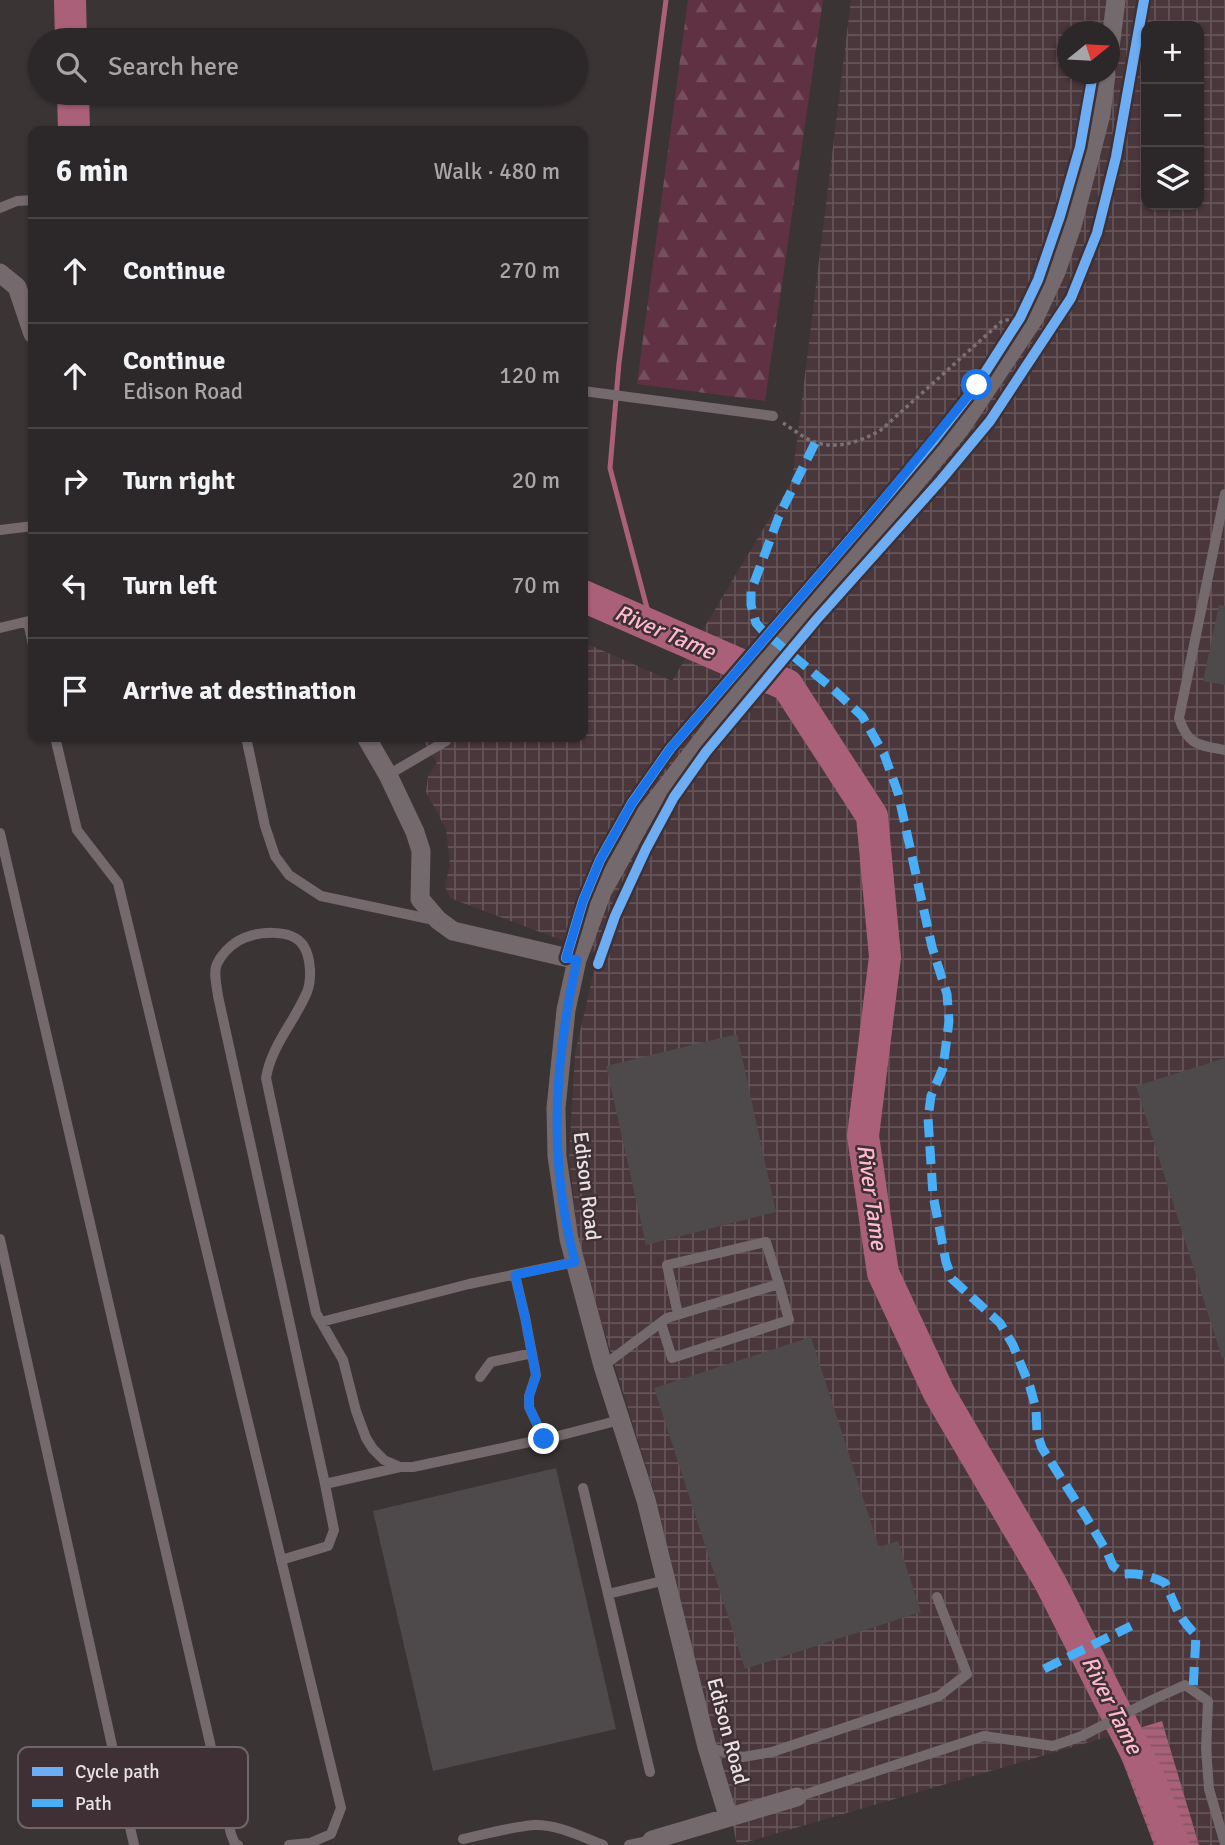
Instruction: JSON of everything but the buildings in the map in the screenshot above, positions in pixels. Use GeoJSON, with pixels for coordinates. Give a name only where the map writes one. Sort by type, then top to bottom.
{"type":"FeatureCollection","features":[{"type":"Feature","properties":{"kind":"street"},"geometry":{"type":"LineString","coordinates":[[1113,21],[1116,0]]}},
{"type":"Feature","properties":{"kind":"street","name":"Edison Road"},"geometry":{"type":"LineString","coordinates":[[728,1816],[707,1746],[646,1500],[603,1366],[569,1239],[557,1156],[556,1108],[566,1010],[577,960],[601,892],[646,813],[725,711],[960,429],[1035,317],[1056,271],[1072,226],[1101,114],[1105,84]]}},
{"type":"Feature","properties":{"kind":"street"},"geometry":{"type":"LineString","coordinates":[[0,273],[17,287],[28,319]]}},
{"type":"Feature","properties":{"kind":"street"},"geometry":{"type":"LineString","coordinates":[[369,742],[415,832],[421,851],[420,900],[438,920],[453,930],[577,960]]}},
{"type":"Feature","properties":{"kind":"street"},"geometry":{"type":"LineString","coordinates":[[652,1840],[797,1797]]}},
{"type":"Feature","properties":{"kind":"lane"},"geometry":{"type":"LineString","coordinates":[[0,208],[17,201],[28,200]]}},
{"type":"Feature","properties":{"kind":"lane"},"geometry":{"type":"LineString","coordinates":[[588,391],[773,416]]}},
{"type":"Feature","properties":{"kind":"lane"},"geometry":{"type":"LineString","coordinates":[[1225,494],[1179,718],[1190,740],[1202,746],[1225,750]]}},
{"type":"Feature","properties":{"kind":"lane"},"geometry":{"type":"LineString","coordinates":[[0,530],[28,527]]}},
{"type":"Feature","properties":{"kind":"lane"},"geometry":{"type":"LineString","coordinates":[[0,628],[28,622]]}},
{"type":"Feature","properties":{"kind":"lane"},"geometry":{"type":"LineString","coordinates":[[56,742],[77,830],[118,883],[341,1808],[331,1834],[310,1843],[289,1845]]}},
{"type":"Feature","properties":{"kind":"lane"},"geometry":{"type":"LineString","coordinates":[[247,742],[265,827],[275,856],[289,876],[321,896],[438,920]]}},
{"type":"Feature","properties":{"kind":"lane"},"geometry":{"type":"LineString","coordinates":[[387,775],[444,742]]}},
{"type":"Feature","properties":{"kind":"lane"},"geometry":{"type":"LineString","coordinates":[[0,833],[211,1747]]}},
{"type":"Feature","properties":{"kind":"lane"},"geometry":{"type":"LineString","coordinates":[[281,1560],[328,1546],[334,1530],[218,996],[215,966],[239,940],[256,935],[278,933],[292,937],[303,944],[310,961],[308,990],[268,1064],[266,1078],[316,1313],[343,1360],[366,1438],[384,1460],[400,1467]]}},
{"type":"Feature","properties":{"kind":"lane"},"geometry":{"type":"LineString","coordinates":[[0,1239],[112,1747]]}},
{"type":"Feature","properties":{"kind":"lane"},"geometry":{"type":"LineString","coordinates":[[661,1323],[672,1358],[789,1320],[766,1242],[667,1265],[678,1314]]}},
{"type":"Feature","properties":{"kind":"lane"},"geometry":{"type":"LineString","coordinates":[[321,1322],[470,1284],[575,1262]]}},
{"type":"Feature","properties":{"kind":"lane"},"geometry":{"type":"LineString","coordinates":[[515,1275],[536,1376],[529,1396],[529,1407],[544,1439]]}},
{"type":"Feature","properties":{"kind":"lane"},"geometry":{"type":"LineString","coordinates":[[603,1366],[667,1318],[779,1284]]}},
{"type":"Feature","properties":{"kind":"lane"},"geometry":{"type":"LineString","coordinates":[[480,1377],[491,1363],[532,1353]]}},
{"type":"Feature","properties":{"kind":"lane"},"geometry":{"type":"LineString","coordinates":[[325,1483],[400,1467],[414,1467],[620,1420]]}},
{"type":"Feature","properties":{"kind":"lane"},"geometry":{"type":"LineString","coordinates":[[583,1488],[650,1772]]}},
{"type":"Feature","properties":{"kind":"lane"},"geometry":{"type":"LineString","coordinates":[[608,1594],[666,1580]]}},
{"type":"Feature","properties":{"kind":"lane"},"geometry":{"type":"LineString","coordinates":[[707,1746],[743,1757],[756,1756],[939,1696],[967,1674],[937,1597]]}},
{"type":"Feature","properties":{"kind":"lane"},"geometry":{"type":"LineString","coordinates":[[797,1797],[984,1736],[1053,1746],[1082,1736],[1185,1685],[1208,1701],[1206,1748],[1209,1789],[1225,1844]]}},
{"type":"Feature","properties":{"kind":"lane"},"geometry":{"type":"LineString","coordinates":[[463,1839],[536,1825],[551,1827],[603,1845]]}},
{"type":"Feature","properties":{"kind":"lane"},"geometry":{"type":"LineString","coordinates":[[230,1828],[238,1845]]}},
{"type":"Feature","properties":{"kind":"lane"},"geometry":{"type":"LineString","coordinates":[[629,1845],[652,1840]]}},
{"type":"Feature","properties":{"kind":"path"},"geometry":{"type":"LineString","coordinates":[[1013,330],[1020,318]]}},
{"type":"Feature","properties":{"kind":"path"},"geometry":{"type":"LineString","coordinates":[[773,416],[815,443],[848,444],[863,440],[881,430],[1002,321],[1020,318]]}},
{"type":"Feature","properties":{"kind":"shaded area"},"geometry":{"type":"Polygon","coordinates":[[[851,0],[1225,0],[1225,1845],[1199,1845],[1162,1721],[737,1845],[654,1492],[578,1237],[569,1156],[575,1053],[598,954],[450,898],[445,886],[450,864],[446,829],[426,792],[428,776],[437,763],[424,742],[588,742],[588,644],[672,681],[792,481],[851,0]]]}},
{"type":"Feature","properties":{"kind":"shaded area"},"geometry":{"type":"Polygon","coordinates":[[[1162,1721],[1199,1845],[1154,1845],[1113,1736],[1162,1721]]]}},
{"type":"Feature","properties":{"kind":"green space"},"geometry":{"type":"Polygon","coordinates":[[[688,0],[823,0],[765,401],[637,384],[688,0]]]}},
{"type":"Feature","properties":{"kind":"waterway","name":"River Tame"},"geometry":{"type":"LineString","coordinates":[[70,0],[71,28]]}},
{"type":"Feature","properties":{"kind":"waterway"},"geometry":{"type":"LineString","coordinates":[[652,627],[610,468],[619,363],[666,0]]}},
{"type":"Feature","properties":{"kind":"waterway","name":"River Tame"},"geometry":{"type":"LineString","coordinates":[[73,105],[74,126]]}},
{"type":"Feature","properties":{"kind":"waterway","name":"River Tame"},"geometry":{"type":"LineString","coordinates":[[588,598],[787,685],[872,816],[885,957],[863,1136],[883,1273],[939,1393],[1050,1582],[1149,1778],[1174,1845]]}},
{"type":"Feature","properties":{"kind":"marked path"},"geometry":{"type":"LineString","coordinates":[[815,443],[779,516],[751,591],[751,605],[756,623],[763,631],[862,716],[884,754],[898,793],[932,947],[947,994],[949,1021],[943,1068],[931,1096],[928,1118],[933,1195],[946,1262],[952,1279],[1000,1323],[1013,1345],[1030,1387],[1042,1448],[1086,1517],[1113,1566],[1124,1574],[1155,1578],[1165,1583],[1181,1616],[1196,1635],[1193,1691]]}},
{"type":"Feature","properties":{"kind":"marked path"},"geometry":{"type":"LineString","coordinates":[[1044,1669],[1131,1626]]}},
{"type":"Feature","properties":{"kind":"cycle path"},"geometry":{"type":"LineString","coordinates":[[598,964],[615,916],[674,797],[706,752],[817,619],[990,421],[1071,298],[1097,233],[1116,157],[1144,0]]}},
{"type":"Feature","properties":{"kind":"cycle path"},"geometry":{"type":"LineString","coordinates":[[566,958],[583,901],[600,860],[632,803],[670,749],[934,440],[977,385],[1020,318],[1038,280],[1060,216],[1080,147],[1091,84]]}},
{"type":"Feature","properties":{"kind":"route"},"geometry":{"type":"LineString","coordinates":[[544,1439],[529,1407],[531,1387],[536,1376],[515,1275],[575,1262],[557,1156],[556,1108],[566,1010],[577,960],[566,958],[583,901],[600,860],[632,803],[670,749],[871,515],[977,385]]}}]}
